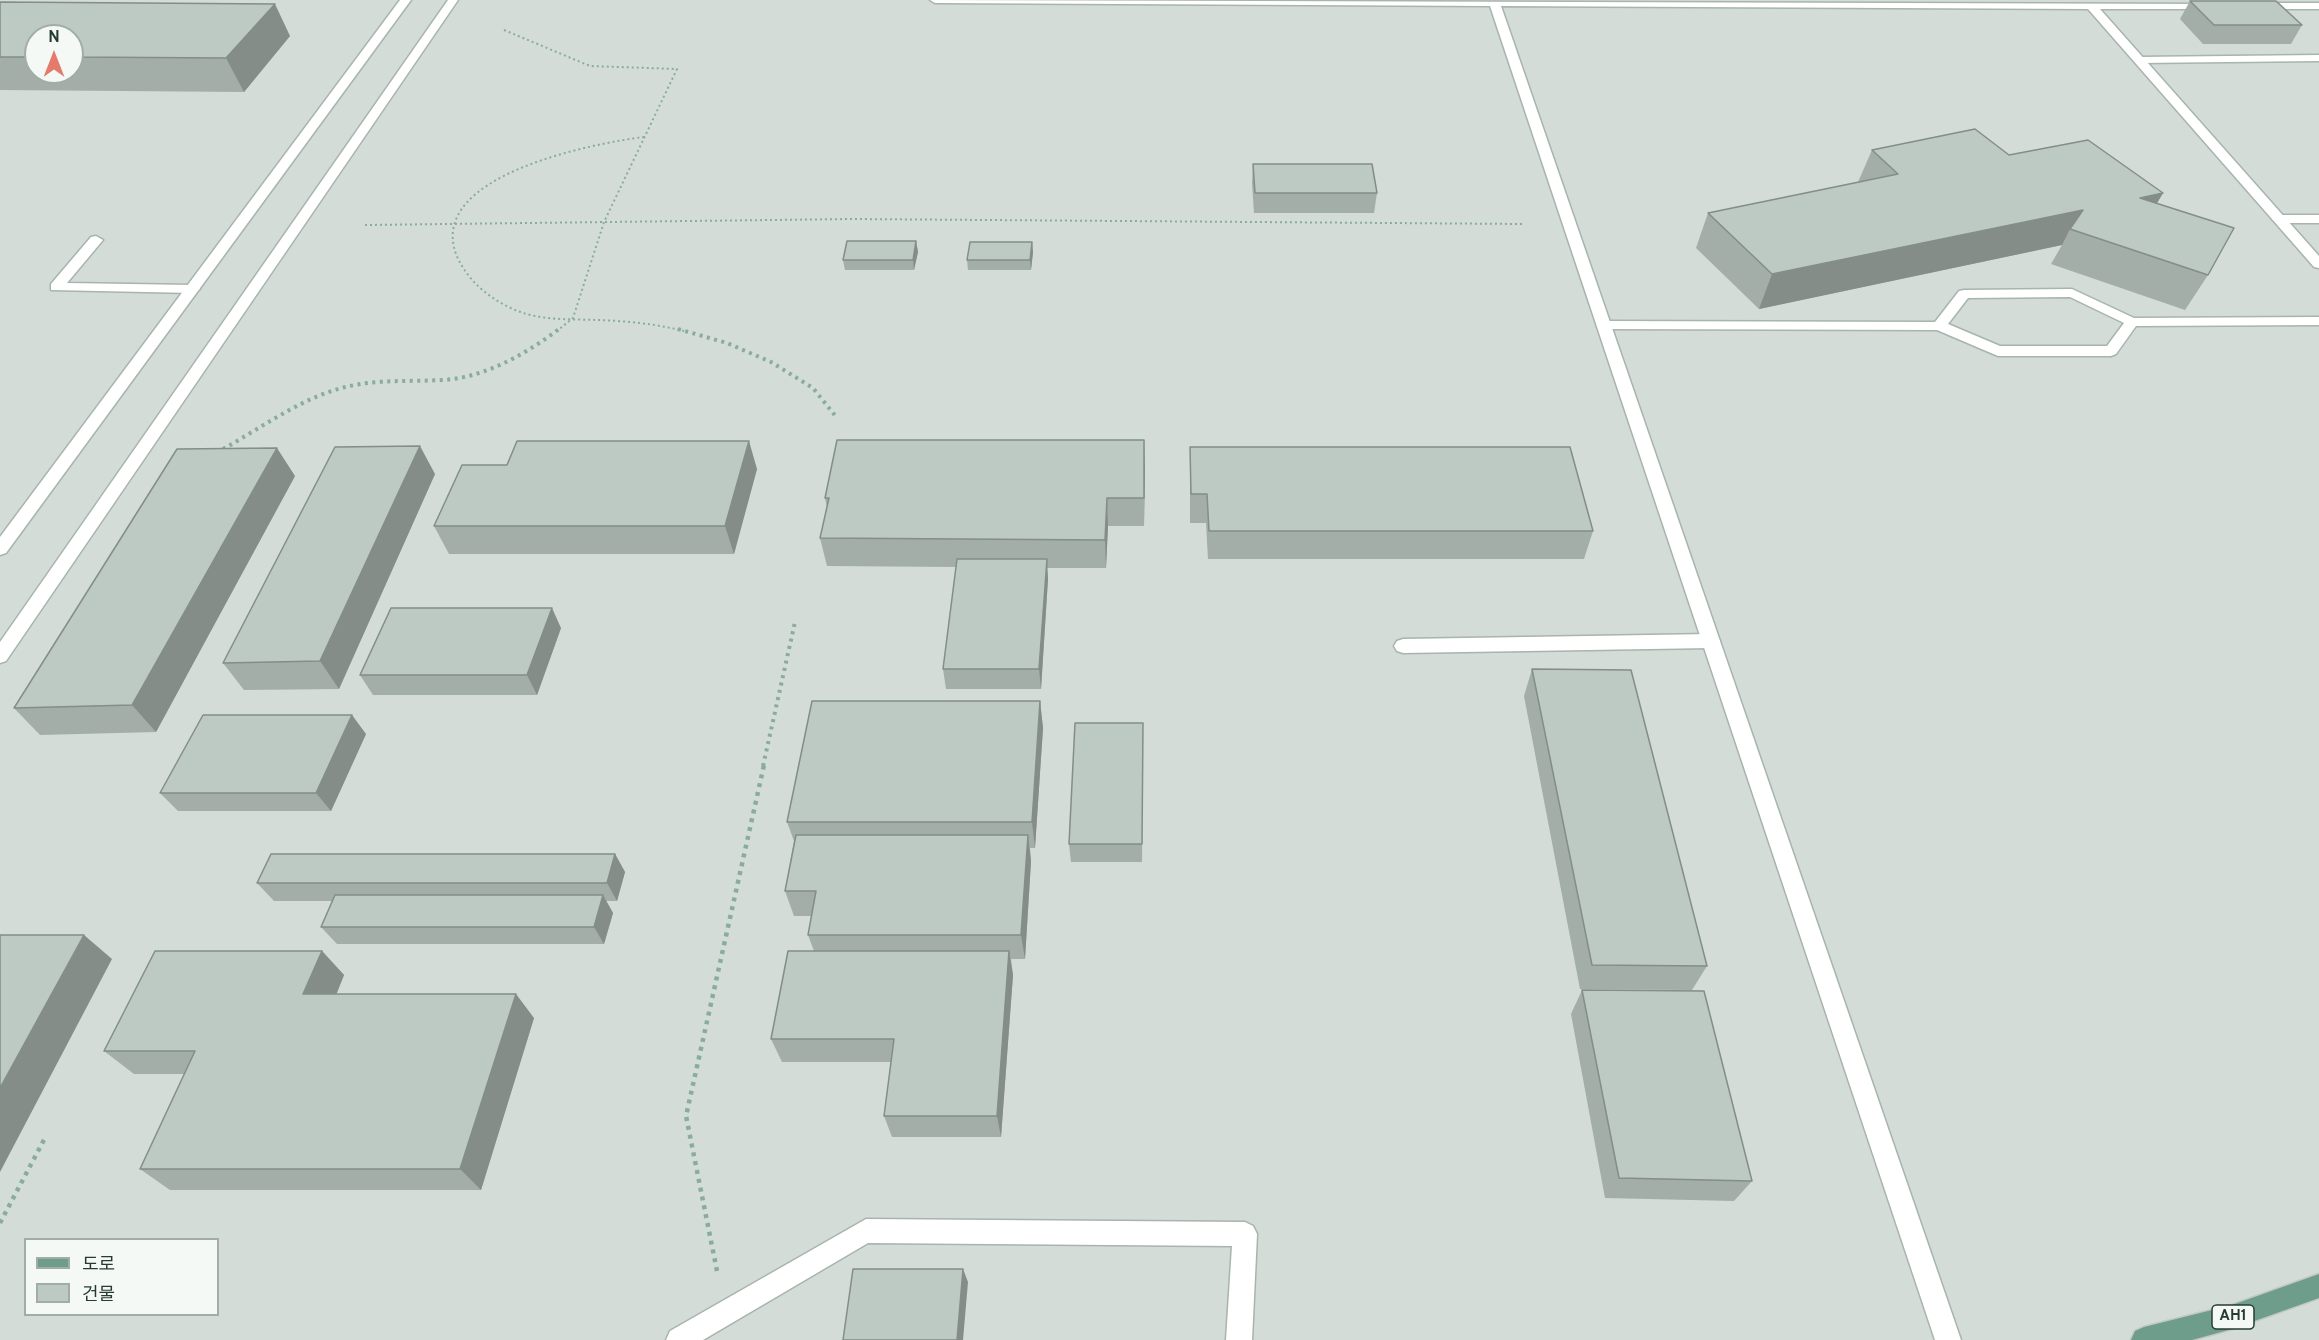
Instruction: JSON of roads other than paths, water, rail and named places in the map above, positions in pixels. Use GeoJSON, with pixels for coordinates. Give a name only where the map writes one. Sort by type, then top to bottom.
{"type":"FeatureCollection","features":[{"type":"Feature","properties":{"kind":"main road","name":"AH1"},"geometry":{"type":"LineString","coordinates":[[2144,1340],[2232,1317],[2319,1286]]}},
{"type":"Feature","properties":{"kind":"street"},"geometry":{"type":"LineString","coordinates":[[0,549],[406,0]]}},
{"type":"Feature","properties":{"kind":"street"},"geometry":{"type":"LineString","coordinates":[[0,656],[453,0]]}},
{"type":"Feature","properties":{"kind":"street"},"geometry":{"type":"LineString","coordinates":[[935,0],[2223,6]]}},
{"type":"Feature","properties":{"kind":"street"},"geometry":{"type":"LineString","coordinates":[[1494,2],[1948,1340]]}},
{"type":"Feature","properties":{"kind":"street"},"geometry":{"type":"LineString","coordinates":[[2091,5],[2319,264]]}},
{"type":"Feature","properties":{"kind":"street"},"geometry":{"type":"LineString","coordinates":[[2247,6],[2319,6]]}},
{"type":"Feature","properties":{"kind":"street"},"geometry":{"type":"LineString","coordinates":[[2139,60],[2319,58]]}},
{"type":"Feature","properties":{"kind":"street"},"geometry":{"type":"LineString","coordinates":[[2279,219],[2319,219]]}},
{"type":"Feature","properties":{"kind":"street"},"geometry":{"type":"LineString","coordinates":[[96,240],[56,287],[193,289]]}},
{"type":"Feature","properties":{"kind":"street"},"geometry":{"type":"LineString","coordinates":[[1939,326],[1964,294],[2072,293],[2132,322],[2319,321]]}},
{"type":"Feature","properties":{"kind":"street"},"geometry":{"type":"LineString","coordinates":[[1604,325],[1939,326],[1998,351],[2111,351],[2132,322]]}},
{"type":"Feature","properties":{"kind":"street"},"geometry":{"type":"LineString","coordinates":[[1403,646],[1711,641]]}},
{"type":"Feature","properties":{"kind":"street"},"geometry":{"type":"LineString","coordinates":[[679,1340],[866,1231],[1245,1233],[1239,1340]]}}]}
